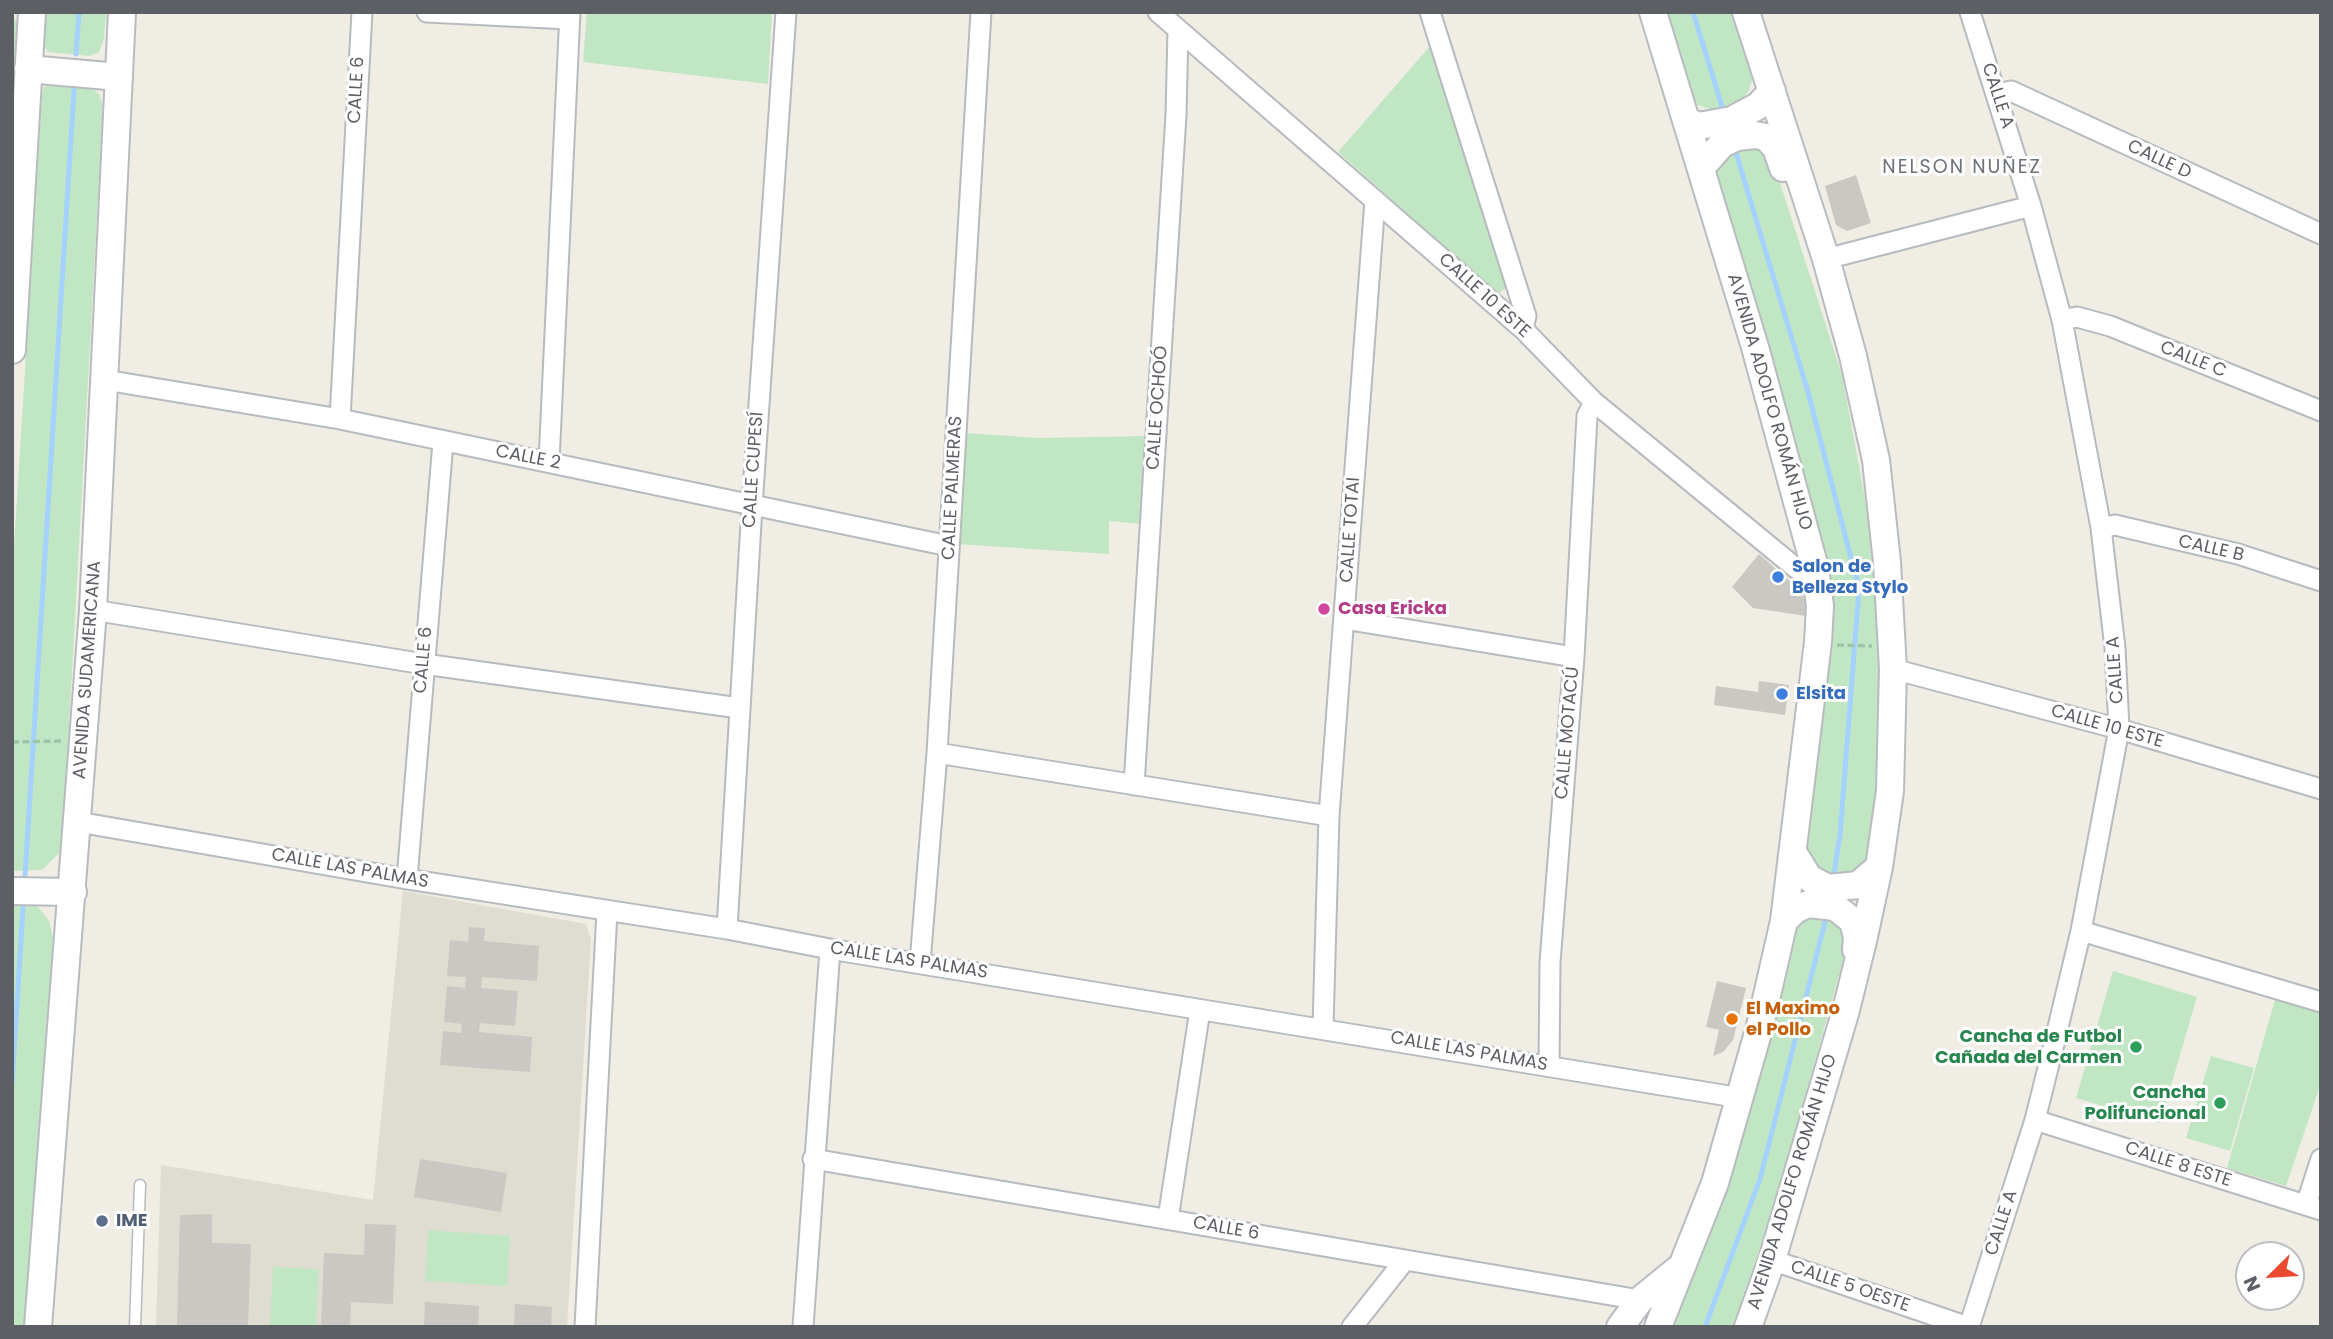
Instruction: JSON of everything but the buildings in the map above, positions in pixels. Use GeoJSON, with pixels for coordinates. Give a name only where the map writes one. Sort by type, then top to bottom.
{"type":"FeatureCollection","features":[{"type":"Feature","properties":{"kind":"main road"},"geometry":{"type":"LineString","coordinates":[[12,350],[32,12]]}},
{"type":"Feature","properties":{"kind":"main road","name":"AVENIDA SUDAMERICANA"},"geometry":{"type":"LineString","coordinates":[[38,1327],[93,610],[122,12]]}},
{"type":"Feature","properties":{"kind":"main road","name":"AVENIDA ADOLFO ROMÁN HIJO"},"geometry":{"type":"LineString","coordinates":[[1653,12],[1705,162],[1815,568],[1819,606],[1818,642],[1796,858],[1786,918],[1741,1098],[1715,1182],[1658,1327]]}},
{"type":"Feature","properties":{"kind":"main road","name":"AVENIDA ADOLFO ROMÁN HIJO"},"geometry":{"type":"LineString","coordinates":[[1746,12],[1765,98],[1826,259],[1853,356],[1877,460],[1893,669],[1890,791],[1846,1010],[1772,1260],[1748,1327]]}},
{"type":"Feature","properties":{"kind":"main road"},"geometry":{"type":"LineString","coordinates":[[28,69],[119,77]]}},
{"type":"Feature","properties":{"kind":"main road"},"geometry":{"type":"LineString","coordinates":[[1693,123],[1732,120],[1765,98]]}},
{"type":"Feature","properties":{"kind":"main road"},"geometry":{"type":"LineString","coordinates":[[1705,162],[1722,144],[1737,137],[1766,136],[1776,148],[1836,328],[1853,356]]}},
{"type":"Feature","properties":{"kind":"main road"},"geometry":{"type":"LineString","coordinates":[[1796,858],[1813,882],[1828,888],[1847,888],[1873,873]]}},
{"type":"Feature","properties":{"kind":"main road"},"geometry":{"type":"LineString","coordinates":[[12,891],[73,892]]}},
{"type":"Feature","properties":{"kind":"main road"},"geometry":{"type":"LineString","coordinates":[[1786,918],[1808,904],[1822,904],[1840,909],[1850,918],[1856,930],[1857,944],[1846,988],[1846,1010]]}},
{"type":"Feature","properties":{"kind":"main road"},"geometry":{"type":"LineString","coordinates":[[1619,1327],[1640,1300],[1679,1268]]}},
{"type":"Feature","properties":{"kind":"street","name":"CALLE 6"},"geometry":{"type":"LineString","coordinates":[[340,419],[362,12]]}},
{"type":"Feature","properties":{"kind":"street"},"geometry":{"type":"LineString","coordinates":[[427,12],[570,16],[549,462]]}},
{"type":"Feature","properties":{"kind":"street","name":"CALLE CUPESÍ"},"geometry":{"type":"LineString","coordinates":[[727,929],[739,708],[786,12]]}},
{"type":"Feature","properties":{"kind":"street","name":"CALLE PALMERAS"},"geometry":{"type":"LineString","coordinates":[[920,962],[937,753],[981,12]]}},
{"type":"Feature","properties":{"kind":"street","name":"CALLE 10 ESTE"},"geometry":{"type":"LineString","coordinates":[[1158,12],[1522,329],[1594,402],[1797,569],[1815,568]]}},
{"type":"Feature","properties":{"kind":"street"},"geometry":{"type":"LineString","coordinates":[[1430,12],[1526,316],[1522,329]]}},
{"type":"Feature","properties":{"kind":"street","name":"CALLE A"},"geometry":{"type":"LineString","coordinates":[[1968,1327],[2035,1120],[2081,930],[2119,729],[2115,648],[2101,528],[2062,320],[2031,206],[1970,12]]}},
{"type":"Feature","properties":{"kind":"street","name":"CALLE OCHOÓ"},"geometry":{"type":"LineString","coordinates":[[1134,785],[1176,115],[1178,31]]}},
{"type":"Feature","properties":{"kind":"street","name":"CALLE D"},"geometry":{"type":"LineString","coordinates":[[1997,94],[2011,91],[2321,234]]}},
{"type":"Feature","properties":{"kind":"street","name":"CALLE TOTAI"},"geometry":{"type":"LineString","coordinates":[[1322,1027],[1329,816],[1375,200]]}},
{"type":"Feature","properties":{"kind":"street"},"geometry":{"type":"LineString","coordinates":[[1826,259],[2031,206]]}},
{"type":"Feature","properties":{"kind":"street","name":"CALLE C"},"geometry":{"type":"LineString","coordinates":[[2062,320],[2077,317],[2110,326],[2321,411]]}},
{"type":"Feature","properties":{"kind":"street","name":"CALLE 2"},"geometry":{"type":"LineString","coordinates":[[105,380],[340,419],[949,546]]}},
{"type":"Feature","properties":{"kind":"street","name":"CALLE MOTACÚ"},"geometry":{"type":"LineString","coordinates":[[1549,1066],[1550,962],[1574,657],[1587,416],[1594,402]]}},
{"type":"Feature","properties":{"kind":"street","name":"CALLE 6"},"geometry":{"type":"LineString","coordinates":[[407,879],[443,442]]}},
{"type":"Feature","properties":{"kind":"street","name":"CALLE B"},"geometry":{"type":"LineString","coordinates":[[2101,528],[2115,525],[2238,554],[2321,581]]}},
{"type":"Feature","properties":{"kind":"street"},"geometry":{"type":"LineString","coordinates":[[93,610],[424,664],[739,708]]}},
{"type":"Feature","properties":{"kind":"street"},"geometry":{"type":"LineString","coordinates":[[1344,619],[1574,657]]}},
{"type":"Feature","properties":{"kind":"street","name":"CALLE 10 ESTE"},"geometry":{"type":"LineString","coordinates":[[1893,669],[2119,729],[2321,789]]}},
{"type":"Feature","properties":{"kind":"street"},"geometry":{"type":"LineString","coordinates":[[937,753],[1329,816]]}},
{"type":"Feature","properties":{"kind":"street","name":"CALLE LAS PALMAS"},"geometry":{"type":"LineString","coordinates":[[78,822],[407,879],[727,929],[830,949],[1200,1010],[1322,1027],[1741,1098]]}},
{"type":"Feature","properties":{"kind":"street"},"geometry":{"type":"LineString","coordinates":[[585,1327],[607,911]]}},
{"type":"Feature","properties":{"kind":"street"},"geometry":{"type":"LineString","coordinates":[[2081,930],[2321,1002]]}},
{"type":"Feature","properties":{"kind":"street"},"geometry":{"type":"LineString","coordinates":[[803,1327],[830,949]]}},
{"type":"Feature","properties":{"kind":"street"},"geometry":{"type":"LineString","coordinates":[[1168,1219],[1200,1010]]}},
{"type":"Feature","properties":{"kind":"street","name":"CALLE 8 ESTE"},"geometry":{"type":"LineString","coordinates":[[2035,1120],[2313,1208]]}},
{"type":"Feature","properties":{"kind":"street","name":"CALLE 6"},"geometry":{"type":"LineString","coordinates":[[813,1158],[1640,1300]]}},
{"type":"Feature","properties":{"kind":"street"},"geometry":{"type":"LineString","coordinates":[[2313,1208],[2321,1159]]}},
{"type":"Feature","properties":{"kind":"street"},"geometry":{"type":"LineString","coordinates":[[1352,1327],[1405,1260]]}},
{"type":"Feature","properties":{"kind":"street","name":"CALLE 5 OESTE"},"geometry":{"type":"LineString","coordinates":[[1772,1260],[1968,1327]]}},
{"type":"Feature","properties":{"kind":"lane"},"geometry":{"type":"LineString","coordinates":[[135,1327],[140,1185]]}},
{"type":"Feature","properties":{"kind":"path"},"geometry":{"type":"LineString","coordinates":[[1837,645],[1869,646]]}},
{"type":"Feature","properties":{"kind":"path"},"geometry":{"type":"LineString","coordinates":[[12,742],[44,742]]}},
{"type":"Feature","properties":{"kind":"shaded area"},"geometry":{"type":"Polygon","coordinates":[[[403,891],[586,924],[591,939],[567,1327],[156,1327],[161,1165],[373,1200],[403,891]]]}},
{"type":"Feature","properties":{"kind":"green space"},"geometry":{"type":"Polygon","coordinates":[[[44,12],[106,12],[104,39],[99,52],[90,56],[48,52],[42,42],[44,12]]]}},
{"type":"Feature","properties":{"kind":"green space"},"geometry":{"type":"Polygon","coordinates":[[[587,12],[772,12],[768,84],[583,62],[587,12]]]}},
{"type":"Feature","properties":{"kind":"green space"},"geometry":{"type":"Polygon","coordinates":[[[1660,12],[1735,12],[1754,75],[1748,92],[1741,101],[1713,110],[1689,102],[1660,12]]]}},
{"type":"Feature","properties":{"kind":"green space"},"geometry":{"type":"Polygon","coordinates":[[[12,16],[18,23],[12,216],[12,16]]]}},
{"type":"Feature","properties":{"kind":"green space"},"geometry":{"type":"Polygon","coordinates":[[[1431,45],[1506,281],[1506,288],[1498,294],[1338,152],[1431,45]]]}},
{"type":"Feature","properties":{"kind":"green space"},"geometry":{"type":"Polygon","coordinates":[[[52,83],[88,85],[99,94],[103,106],[63,838],[59,853],[42,870],[12,871],[12,580],[42,95],[44,87],[52,83]]]}},
{"type":"Feature","properties":{"kind":"green space"},"geometry":{"type":"Polygon","coordinates":[[[1726,146],[1769,149],[1842,375],[1878,567],[1881,780],[1867,863],[1845,874],[1830,874],[1805,859],[1824,640],[1708,167],[1726,146]]]}},
{"type":"Feature","properties":{"kind":"green space"},"geometry":{"type":"Polygon","coordinates":[[[966,433],[1039,438],[1145,436],[1142,524],[1109,521],[1109,554],[957,544],[966,433]]]}},
{"type":"Feature","properties":{"kind":"green space"},"geometry":{"type":"Polygon","coordinates":[[[12,899],[32,902],[40,909],[49,921],[53,938],[24,1327],[12,1327],[12,899]]]}},
{"type":"Feature","properties":{"kind":"green space"},"geometry":{"type":"Polygon","coordinates":[[[1818,908],[1850,935],[1777,1198],[1733,1327],[1657,1327],[1792,915],[1818,908]]]}},
{"type":"Feature","properties":{"kind":"green space","name":"Cancha de Futbol Cañada del Carmen"},"geometry":{"type":"Polygon","coordinates":[[[2113,971],[2197,997],[2160,1123],[2076,1098],[2113,971]]]}},
{"type":"Feature","properties":{"kind":"green space"},"geometry":{"type":"Polygon","coordinates":[[[2277,993],[2321,1007],[2321,1083],[2286,1186],[2227,1168],[2277,993]]]}},
{"type":"Feature","properties":{"kind":"green space","name":"Cancha Polifuncional"},"geometry":{"type":"Polygon","coordinates":[[[2211,1056],[2254,1068],[2230,1151],[2186,1138],[2211,1056]]]}},
{"type":"Feature","properties":{"kind":"green space"},"geometry":{"type":"Polygon","coordinates":[[[428,1230],[510,1236],[507,1286],[425,1281],[428,1230]]]}},
{"type":"Feature","properties":{"kind":"green space"},"geometry":{"type":"Polygon","coordinates":[[[273,1267],[319,1269],[316,1327],[270,1327],[273,1267]]]}},
{"type":"Feature","properties":{"kind":"waterway"},"geometry":{"type":"LineString","coordinates":[[76,54],[79,12]]}},
{"type":"Feature","properties":{"kind":"waterway"},"geometry":{"type":"LineString","coordinates":[[1693,12],[1724,113]]}},
{"type":"Feature","properties":{"kind":"waterway"},"geometry":{"type":"LineString","coordinates":[[25,876],[74,90]]}},
{"type":"Feature","properties":{"kind":"waterway"},"geometry":{"type":"LineString","coordinates":[[1734,146],[1808,392],[1859,589],[1840,835],[1833,880]]}},
{"type":"Feature","properties":{"kind":"waterway"},"geometry":{"type":"LineString","coordinates":[[12,1084],[23,908]]}},
{"type":"Feature","properties":{"kind":"waterway"},"geometry":{"type":"LineString","coordinates":[[1705,1327],[1760,1179],[1827,914]]}},
{"type":"Feature","properties":{"kind":"place","name":"Salon de Belleza Stylo"},"geometry":{"type":"Point","coordinates":[1778,577]}},
{"type":"Feature","properties":{"kind":"place","name":"Casa Ericka"},"geometry":{"type":"Point","coordinates":[1324,609]}},
{"type":"Feature","properties":{"kind":"place","name":"Elsita"},"geometry":{"type":"Point","coordinates":[1782,694]}},
{"type":"Feature","properties":{"kind":"place","name":"El Maximo el Pollo"},"geometry":{"type":"Point","coordinates":[1732,1019]}},
{"type":"Feature","properties":{"kind":"place","name":"Cancha de Futbol Cañada del Carmen"},"geometry":{"type":"Point","coordinates":[2136,1047]}},
{"type":"Feature","properties":{"kind":"place","name":"Cancha Polifuncional"},"geometry":{"type":"Point","coordinates":[2220,1103]}},
{"type":"Feature","properties":{"kind":"place","name":"IME"},"geometry":{"type":"Point","coordinates":[102,1221]}},
{"type":"Feature","properties":{"kind":"district","name":"NELSON NUÑEZ"},"geometry":{"type":"Point","coordinates":[1962,168]}}]}
